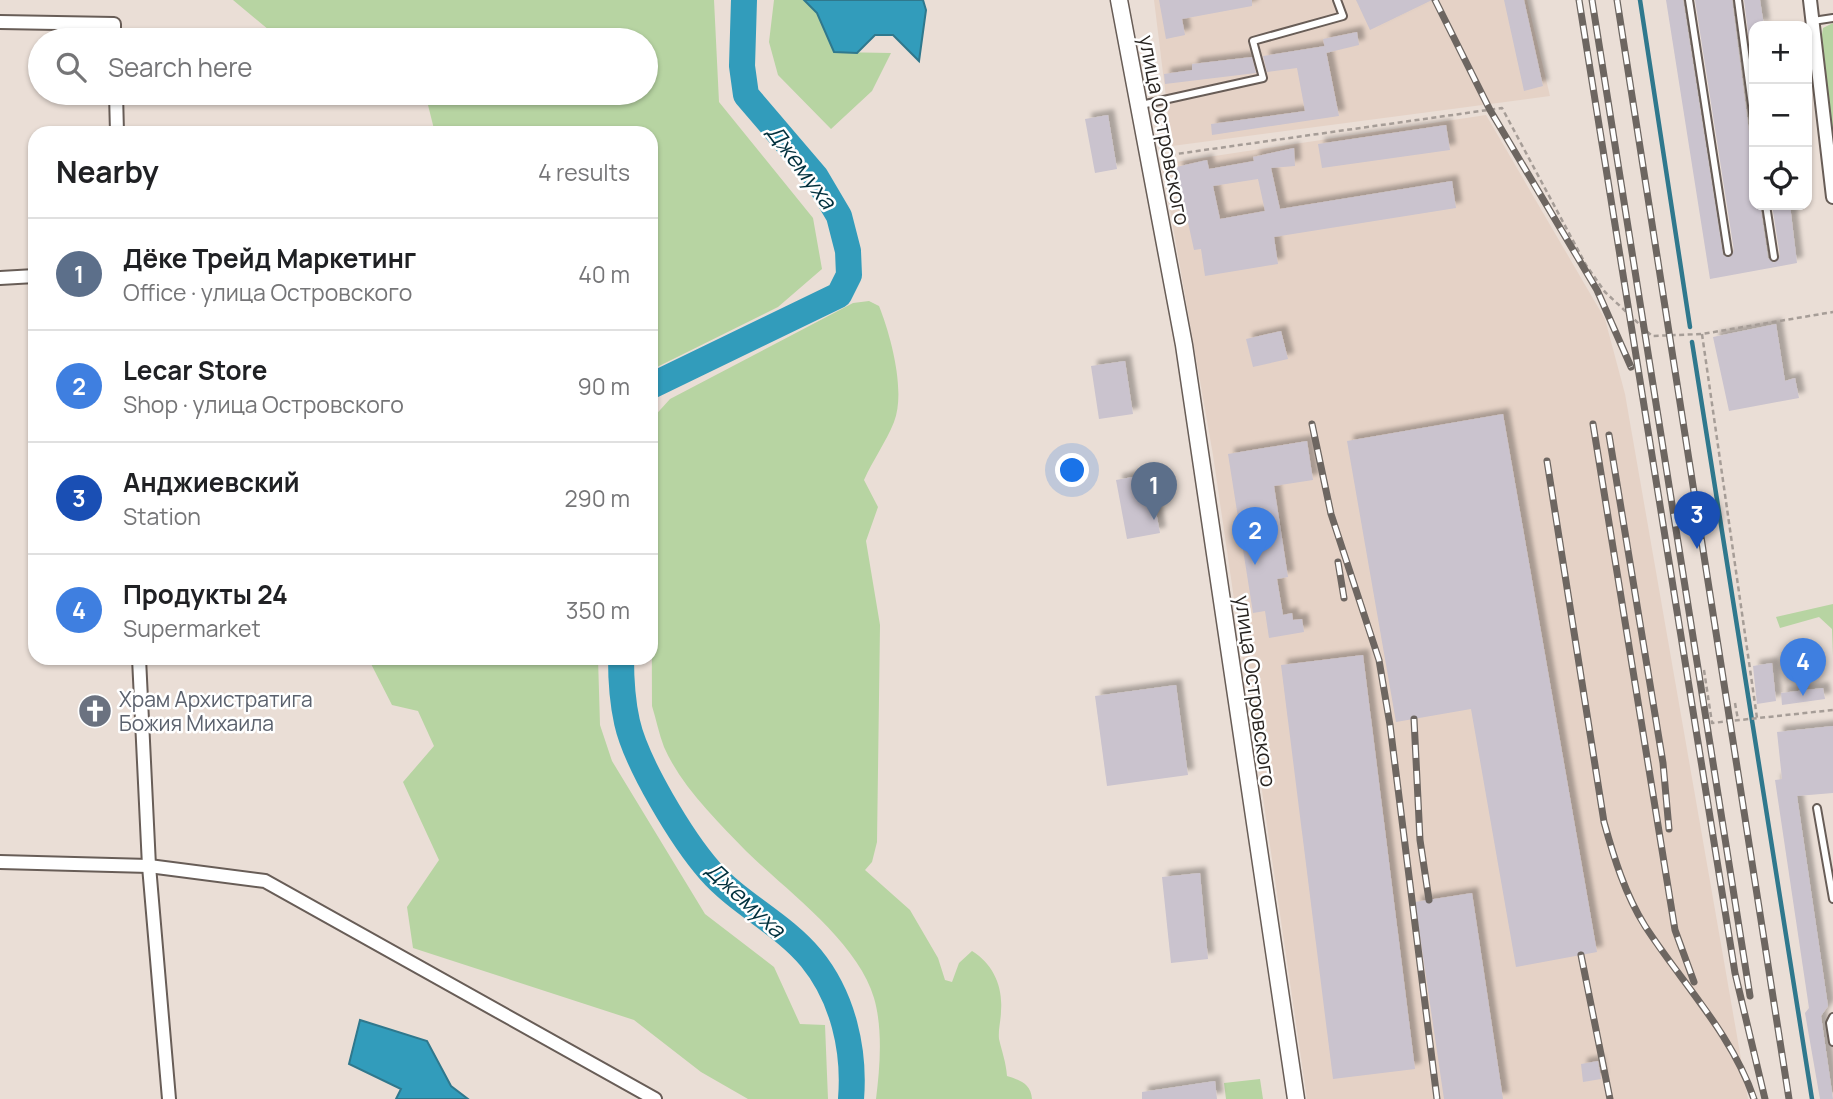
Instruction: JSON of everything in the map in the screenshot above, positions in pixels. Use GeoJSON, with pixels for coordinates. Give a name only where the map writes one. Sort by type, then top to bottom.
{"type":"FeatureCollection","features":[{"type":"Feature","properties":{"kind":"street","name":"улица Островского"},"geometry":{"type":"LineString","coordinates":[[1119,0],[1184,345],[1296,1099]]}},
{"type":"Feature","properties":{"kind":"street"},"geometry":{"type":"LineString","coordinates":[[1810,0],[1833,197]]}},
{"type":"Feature","properties":{"kind":"street"},"geometry":{"type":"LineString","coordinates":[[0,22],[114,24],[114,28]]}},
{"type":"Feature","properties":{"kind":"street"},"geometry":{"type":"LineString","coordinates":[[116,105],[117,126]]}},
{"type":"Feature","properties":{"kind":"street"},"geometry":{"type":"LineString","coordinates":[[0,278],[28,276]]}},
{"type":"Feature","properties":{"kind":"street"},"geometry":{"type":"LineString","coordinates":[[139,665],[149,866],[169,1099]]}},
{"type":"Feature","properties":{"kind":"street"},"geometry":{"type":"LineString","coordinates":[[0,862],[149,866],[265,881],[655,1099]]}},
{"type":"Feature","properties":{"kind":"lane"},"geometry":{"type":"LineString","coordinates":[[1139,106],[1263,78],[1253,41],[1343,16],[1337,0]]}},
{"type":"Feature","properties":{"kind":"lane"},"geometry":{"type":"LineString","coordinates":[[1689,0],[1728,252]]}},
{"type":"Feature","properties":{"kind":"lane"},"geometry":{"type":"LineString","coordinates":[[1738,0],[1749,84]]}},
{"type":"Feature","properties":{"kind":"lane"},"geometry":{"type":"LineString","coordinates":[[1813,21],[1833,18]]}},
{"type":"Feature","properties":{"kind":"lane"},"geometry":{"type":"LineString","coordinates":[[1767,210],[1774,257]]}},
{"type":"Feature","properties":{"kind":"lane"},"geometry":{"type":"LineString","coordinates":[[1817,808],[1833,899]]}},
{"type":"Feature","properties":{"kind":"lane"},"geometry":{"type":"LineString","coordinates":[[1833,1017],[1830,1023],[1833,1042]]}},
{"type":"Feature","properties":{"kind":"path"},"geometry":{"type":"LineString","coordinates":[[1148,158],[1502,108],[1586,265],[1605,292],[1652,336],[1702,334],[1833,312]]}},
{"type":"Feature","properties":{"kind":"path"},"geometry":{"type":"LineString","coordinates":[[1702,334],[1757,718]]}},
{"type":"Feature","properties":{"kind":"path"},"geometry":{"type":"LineString","coordinates":[[1704,670],[1712,723],[1833,710]]}},
{"type":"Feature","properties":{"kind":"path"},"geometry":{"type":"LineString","coordinates":[[1735,703],[1738,720]]}},
{"type":"Feature","properties":{"kind":"shaded area"},"geometry":{"type":"Polygon","coordinates":[[[1154,0],[1527,0],[1550,96],[1172,146],[1154,0]]]}},
{"type":"Feature","properties":{"kind":"shaded area"},"geometry":{"type":"Polygon","coordinates":[[[1486,115],[1605,319],[1625,394],[1748,1099],[1307,1099],[1213,455],[1162,164],[1486,115]]]}},
{"type":"Feature","properties":{"kind":"green space"},"geometry":{"type":"Polygon","coordinates":[[[233,0],[714,0],[719,102],[813,218],[822,269],[778,307],[658,367],[658,126],[433,126],[428,105],[658,105],[658,28],[267,28],[233,0]]]}},
{"type":"Feature","properties":{"kind":"green space"},"geometry":{"type":"Polygon","coordinates":[[[774,0],[804,0],[817,13],[834,52],[891,53],[872,91],[831,129],[778,75],[769,42],[774,0]]]}},
{"type":"Feature","properties":{"kind":"green space"},"geometry":{"type":"Polygon","coordinates":[[[1833,23],[1833,144],[1821,41],[1823,28],[1833,23]]]}},
{"type":"Feature","properties":{"kind":"green space"},"geometry":{"type":"Polygon","coordinates":[[[869,301],[879,306],[898,380],[894,422],[864,480],[878,507],[866,541],[880,625],[877,842],[872,862],[865,870],[910,910],[938,958],[945,980],[952,982],[959,963],[972,951],[986,962],[995,976],[1000,993],[999,1039],[1007,1076],[1027,1086],[1032,1099],[876,1099],[879,1022],[866,977],[837,937],[746,851],[690,789],[664,747],[652,706],[652,665],[658,665],[658,412],[670,399],[853,303],[869,301]]]}},
{"type":"Feature","properties":{"kind":"green space"},"geometry":{"type":"Polygon","coordinates":[[[1833,604],[1833,656],[1832,629],[1819,617],[1780,628],[1776,617],[1833,604]]]}},
{"type":"Feature","properties":{"kind":"green space"},"geometry":{"type":"Polygon","coordinates":[[[372,665],[598,665],[600,725],[612,761],[705,914],[774,967],[800,1024],[825,1025],[828,1099],[748,1099],[701,1072],[634,1020],[413,948],[407,907],[439,860],[403,782],[434,746],[418,711],[392,705],[372,665]]]}},
{"type":"Feature","properties":{"kind":"green space"},"geometry":{"type":"Polygon","coordinates":[[[1260,1079],[1263,1099],[1226,1099],[1224,1083],[1260,1079]]]}},
{"type":"Feature","properties":{"kind":"water"},"geometry":{"type":"Polygon","coordinates":[[[804,0],[923,0],[926,10],[919,61],[893,35],[875,35],[857,53],[834,52],[817,13],[804,0]]]}},
{"type":"Feature","properties":{"kind":"water"},"geometry":{"type":"Polygon","coordinates":[[[360,1020],[427,1041],[451,1086],[468,1099],[396,1099],[401,1089],[349,1064],[360,1020]]]}},
{"type":"Feature","properties":{"kind":"building"},"geometry":{"type":"Polygon","coordinates":[[[1159,0],[1252,0],[1252,6],[1182,19],[1185,35],[1166,39],[1159,0]]]}},
{"type":"Feature","properties":{"kind":"building"},"geometry":{"type":"Polygon","coordinates":[[[1356,0],[1432,0],[1370,30],[1356,0]]]}},
{"type":"Feature","properties":{"kind":"building"},"geometry":{"type":"Polygon","coordinates":[[[1504,0],[1524,0],[1543,86],[1524,91],[1504,0]]]}},
{"type":"Feature","properties":{"kind":"building"},"geometry":{"type":"Polygon","coordinates":[[[1666,0],[1683,0],[1723,255],[1730,257],[1734,251],[1695,0],[1732,0],[1749,132],[1749,210],[1761,210],[1768,258],[1774,263],[1780,256],[1773,210],[1791,210],[1797,263],[1710,279],[1666,0]]]}},
{"type":"Feature","properties":{"kind":"building"},"geometry":{"type":"Polygon","coordinates":[[[1744,0],[1760,0],[1763,21],[1749,21],[1749,40],[1744,0]]]}},
{"type":"Feature","properties":{"kind":"building"},"geometry":{"type":"Polygon","coordinates":[[[1357,32],[1359,45],[1326,53],[1323,39],[1357,32]]]}},
{"type":"Feature","properties":{"kind":"building"},"geometry":{"type":"Polygon","coordinates":[[[1325,46],[1339,116],[1212,135],[1211,124],[1305,111],[1297,68],[1267,72],[1263,56],[1325,46]]]}},
{"type":"Feature","properties":{"kind":"building"},"geometry":{"type":"Polygon","coordinates":[[[1252,57],[1256,73],[1165,84],[1164,74],[1192,70],[1192,64],[1252,57]]]}},
{"type":"Feature","properties":{"kind":"building"},"geometry":{"type":"Polygon","coordinates":[[[1108,115],[1117,169],[1095,173],[1085,119],[1108,115]]]}},
{"type":"Feature","properties":{"kind":"building"},"geometry":{"type":"Polygon","coordinates":[[[1446,125],[1450,150],[1322,168],[1318,144],[1446,125]]]}},
{"type":"Feature","properties":{"kind":"building"},"geometry":{"type":"Polygon","coordinates":[[[1294,148],[1295,166],[1271,168],[1280,209],[1452,181],[1456,208],[1274,237],[1278,264],[1205,276],[1201,249],[1194,250],[1176,167],[1207,160],[1209,169],[1254,161],[1253,157],[1294,148]],[[1258,179],[1213,186],[1220,219],[1265,211],[1258,179]]]}},
{"type":"Feature","properties":{"kind":"building"},"geometry":{"type":"Polygon","coordinates":[[[1776,324],[1785,381],[1795,378],[1799,398],[1729,411],[1713,337],[1776,324]]]}},
{"type":"Feature","properties":{"kind":"building"},"geometry":{"type":"Polygon","coordinates":[[[1281,331],[1288,359],[1253,367],[1246,339],[1281,331]]]}},
{"type":"Feature","properties":{"kind":"building"},"geometry":{"type":"Polygon","coordinates":[[[1125,361],[1133,414],[1099,419],[1091,366],[1125,361]]]}},
{"type":"Feature","properties":{"kind":"building"},"geometry":{"type":"Polygon","coordinates":[[[1503,414],[1597,952],[1516,967],[1471,709],[1396,722],[1347,441],[1503,414]]]}},
{"type":"Feature","properties":{"kind":"building"},"geometry":{"type":"Polygon","coordinates":[[[1307,441],[1313,480],[1274,486],[1288,577],[1277,579],[1283,615],[1292,613],[1293,620],[1302,619],[1304,632],[1269,638],[1265,611],[1253,613],[1228,454],[1307,441]]]}},
{"type":"Feature","properties":{"kind":"building"},"geometry":{"type":"Polygon","coordinates":[[[1149,474],[1160,533],[1127,539],[1116,480],[1149,474]]]}},
{"type":"Feature","properties":{"kind":"building"},"geometry":{"type":"Polygon","coordinates":[[[1363,655],[1415,1069],[1333,1079],[1281,665],[1363,655]]]}},
{"type":"Feature","properties":{"kind":"building"},"geometry":{"type":"Polygon","coordinates":[[[1772,663],[1776,701],[1757,704],[1753,666],[1772,663]]]}},
{"type":"Feature","properties":{"kind":"building"},"geometry":{"type":"Polygon","coordinates":[[[1176,685],[1188,775],[1107,786],[1095,696],[1176,685]]]}},
{"type":"Feature","properties":{"kind":"building"},"geometry":{"type":"Polygon","coordinates":[[[1823,688],[1825,699],[1782,705],[1781,693],[1823,688]]]}},
{"type":"Feature","properties":{"kind":"building"},"geometry":{"type":"Polygon","coordinates":[[[1833,726],[1833,793],[1797,796],[1828,1006],[1821,1016],[1833,1099],[1820,1099],[1805,1013],[1809,1008],[1775,780],[1782,779],[1777,732],[1833,726]]]}},
{"type":"Feature","properties":{"kind":"building"},"geometry":{"type":"Polygon","coordinates":[[[1200,873],[1208,959],[1171,963],[1162,877],[1200,873]]]}},
{"type":"Feature","properties":{"kind":"building"},"geometry":{"type":"Polygon","coordinates":[[[1472,893],[1503,1099],[1444,1099],[1415,902],[1472,893]]]}},
{"type":"Feature","properties":{"kind":"building"},"geometry":{"type":"Polygon","coordinates":[[[1598,1061],[1601,1079],[1583,1082],[1581,1064],[1598,1061]]]}},
{"type":"Feature","properties":{"kind":"building"},"geometry":{"type":"Polygon","coordinates":[[[1215,1081],[1217,1099],[1142,1099],[1142,1092],[1215,1081]]]}},
{"type":"Feature","properties":{"kind":"waterway","name":"Джемуха"},"geometry":{"type":"LineString","coordinates":[[658,383],[839,295],[849,275],[848,251],[839,216],[816,177],[746,95],[742,66],[744,0]]}},
{"type":"Feature","properties":{"kind":"waterway"},"geometry":{"type":"LineString","coordinates":[[1640,0],[1690,327]]}},
{"type":"Feature","properties":{"kind":"waterway"},"geometry":{"type":"LineString","coordinates":[[1692,342],[1812,1099]]}},
{"type":"Feature","properties":{"kind":"waterway","name":"Джемуха"},"geometry":{"type":"LineString","coordinates":[[621,665],[624,706],[632,739],[650,779],[674,821],[710,871],[734,894],[800,946],[822,973],[831,990],[839,1007],[849,1043],[851,1099]]}},
{"type":"Feature","properties":{"kind":"railway"},"geometry":{"type":"LineString","coordinates":[[1435,0],[1490,110],[1597,290],[1631,367]]}},
{"type":"Feature","properties":{"kind":"railway"},"geometry":{"type":"LineString","coordinates":[[1579,0],[1735,973],[1765,1099]]}},
{"type":"Feature","properties":{"kind":"railway"},"geometry":{"type":"LineString","coordinates":[[1592,0],[1750,996]]}},
{"type":"Feature","properties":{"kind":"railway"},"geometry":{"type":"LineString","coordinates":[[1617,0],[1789,1099]]}},
{"type":"Feature","properties":{"kind":"railway"},"geometry":{"type":"LineString","coordinates":[[1312,424],[1331,514],[1379,660],[1390,725],[1437,1099]]}},
{"type":"Feature","properties":{"kind":"railway"},"geometry":{"type":"LineString","coordinates":[[1593,424],[1675,930],[1694,982]]}},
{"type":"Feature","properties":{"kind":"railway"},"geometry":{"type":"LineString","coordinates":[[1609,435],[1663,763],[1669,829]]}},
{"type":"Feature","properties":{"kind":"railway"},"geometry":{"type":"LineString","coordinates":[[1547,461],[1604,822],[1616,862],[1645,926],[1720,1031],[1745,1075],[1754,1099]]}},
{"type":"Feature","properties":{"kind":"railway"},"geometry":{"type":"LineString","coordinates":[[1338,562],[1344,598]]}},
{"type":"Feature","properties":{"kind":"railway"},"geometry":{"type":"LineString","coordinates":[[1414,719],[1420,840],[1429,900]]}},
{"type":"Feature","properties":{"kind":"railway"},"geometry":{"type":"LineString","coordinates":[[1581,955],[1610,1099]]}},
{"type":"Feature","properties":{"kind":"place","name":"Дёке Трейд Маркетинг"},"geometry":{"type":"Point","coordinates":[1154,520]}},
{"type":"Feature","properties":{"kind":"place","name":"Анджиевский"},"geometry":{"type":"Point","coordinates":[1697,549]}},
{"type":"Feature","properties":{"kind":"place","name":"Lecar Store"},"geometry":{"type":"Point","coordinates":[1255,565]}},
{"type":"Feature","properties":{"kind":"place","name":"Продукты 24"},"geometry":{"type":"Point","coordinates":[1803,696]}},
{"type":"Feature","properties":{"kind":"place","name":"Храм Архистратига Божия Михаила"},"geometry":{"type":"Point","coordinates":[95,711]}}]}
